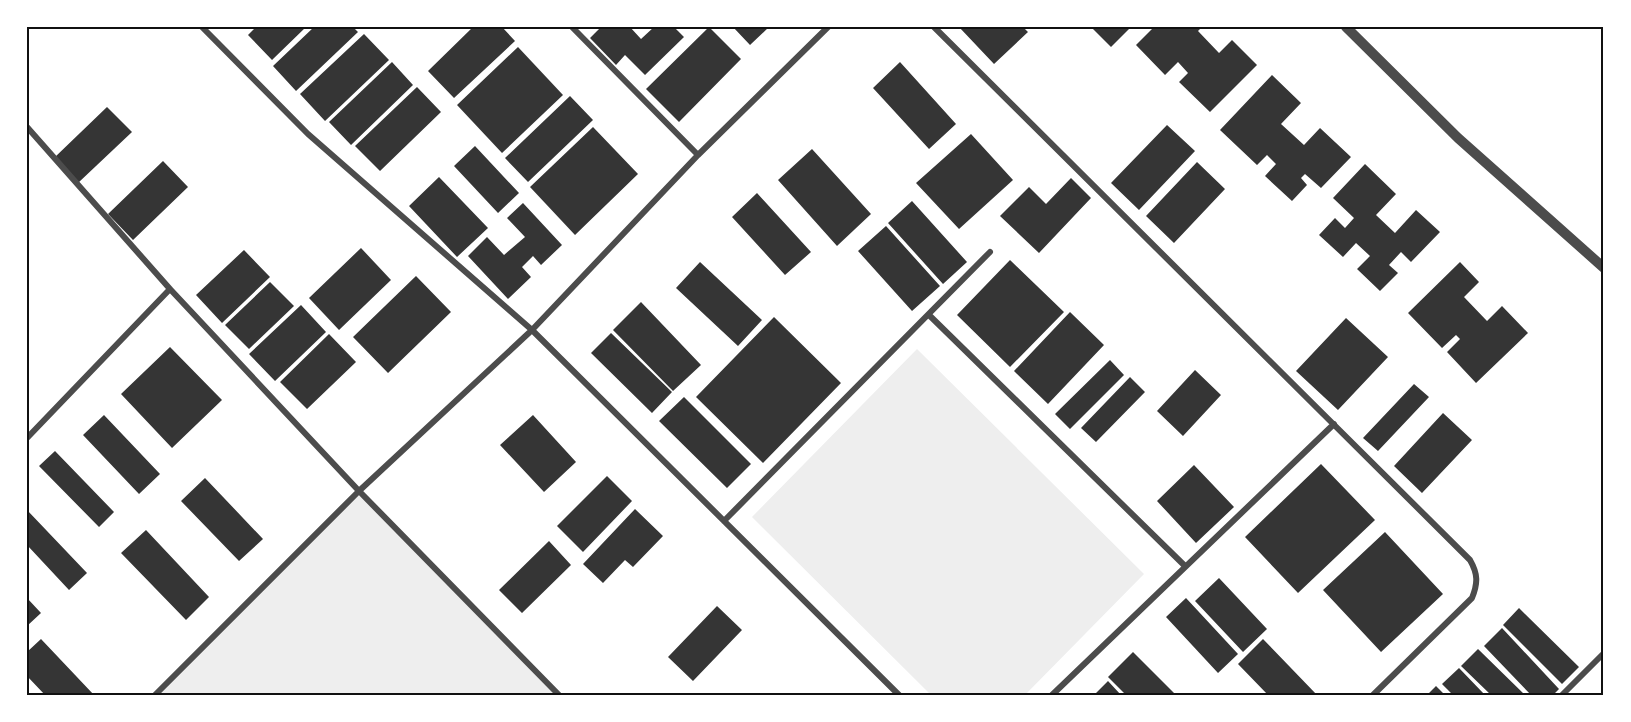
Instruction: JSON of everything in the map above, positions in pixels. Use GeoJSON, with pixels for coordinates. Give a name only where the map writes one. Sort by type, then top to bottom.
{"type":"FeatureCollection","features":[{"type":"Feature","properties":{"kind":"street"},"geometry":{"type":"LineString","coordinates":[[202,27],[308,134],[532,330],[899,695]]}},
{"type":"Feature","properties":{"kind":"street"},"geometry":{"type":"LineString","coordinates":[[572,27],[698,155]]}},
{"type":"Feature","properties":{"kind":"street"},"geometry":{"type":"LineString","coordinates":[[155,695],[359,491],[532,330],[698,155],[828,27]]}},
{"type":"Feature","properties":{"kind":"street"},"geometry":{"type":"LineString","coordinates":[[934,27],[1470,560],[1477,573],[1476,588],[1472,598],[1373,695]]}},
{"type":"Feature","properties":{"kind":"street"},"geometry":{"type":"LineString","coordinates":[[1346,27],[1458,138],[1604,268]]}},
{"type":"Feature","properties":{"kind":"street"},"geometry":{"type":"LineString","coordinates":[[27,127],[170,289],[359,491],[559,695]]}},
{"type":"Feature","properties":{"kind":"street"},"geometry":{"type":"LineString","coordinates":[[724,521],[990,252]]}},
{"type":"Feature","properties":{"kind":"street"},"geometry":{"type":"LineString","coordinates":[[27,438],[170,289]]}},
{"type":"Feature","properties":{"kind":"street"},"geometry":{"type":"LineString","coordinates":[[929,315],[1185,566]]}},
{"type":"Feature","properties":{"kind":"street"},"geometry":{"type":"LineString","coordinates":[[1052,695],[1334,424]]}},
{"type":"Feature","properties":{"kind":"street"},"geometry":{"type":"LineString","coordinates":[[1562,695],[1604,653]]}},
{"type":"Feature","properties":{"kind":"shaded area"},"geometry":{"type":"Polygon","coordinates":[[[917,349],[1144,574],[1025,695],[931,695],[752,517],[917,349]]]}},
{"type":"Feature","properties":{"kind":"shaded area"},"geometry":{"type":"Polygon","coordinates":[[[359,491],[559,695],[155,695],[359,491]]]}},
{"type":"Feature","properties":{"kind":"building"},"geometry":{"type":"Polygon","coordinates":[[[256,27],[306,27],[272,60],[248,35],[256,27]]]}},
{"type":"Feature","properties":{"kind":"building"},"geometry":{"type":"Polygon","coordinates":[[[314,27],[353,27],[358,32],[296,91],[273,66],[314,27]]]}},
{"type":"Feature","properties":{"kind":"building"},"geometry":{"type":"Polygon","coordinates":[[[473,27],[502,27],[515,41],[454,98],[428,71],[473,27]]]}},
{"type":"Feature","properties":{"kind":"building"},"geometry":{"type":"Polygon","coordinates":[[[601,27],[630,27],[641,39],[654,27],[674,27],[684,37],[645,75],[625,55],[616,65],[590,38],[601,27]]]}},
{"type":"Feature","properties":{"kind":"building"},"geometry":{"type":"Polygon","coordinates":[[[709,27],[741,59],[679,122],[646,89],[709,27]]]}},
{"type":"Feature","properties":{"kind":"building"},"geometry":{"type":"Polygon","coordinates":[[[733,27],[769,27],[750,45],[733,27]]]}},
{"type":"Feature","properties":{"kind":"building"},"geometry":{"type":"Polygon","coordinates":[[[959,27],[1023,27],[1028,32],[994,64],[959,27]]]}},
{"type":"Feature","properties":{"kind":"building"},"geometry":{"type":"Polygon","coordinates":[[[1091,27],[1131,27],[1111,47],[1091,27]]]}},
{"type":"Feature","properties":{"kind":"building"},"geometry":{"type":"Polygon","coordinates":[[[1154,27],[1202,27],[1198,31],[1219,53],[1232,40],[1257,65],[1210,112],[1179,82],[1188,73],[1178,62],[1165,75],[1136,45],[1154,27]]]}},
{"type":"Feature","properties":{"kind":"building"},"geometry":{"type":"Polygon","coordinates":[[[364,34],[389,60],[325,121],[300,94],[364,34]]]}},
{"type":"Feature","properties":{"kind":"building"},"geometry":{"type":"Polygon","coordinates":[[[518,47],[563,95],[502,153],[457,105],[518,47]]]}},
{"type":"Feature","properties":{"kind":"building"},"geometry":{"type":"Polygon","coordinates":[[[392,62],[413,85],[351,145],[329,122],[392,62]]]}},
{"type":"Feature","properties":{"kind":"building"},"geometry":{"type":"Polygon","coordinates":[[[900,62],[956,124],[929,149],[873,88],[900,62]]]}},
{"type":"Feature","properties":{"kind":"building"},"geometry":{"type":"Polygon","coordinates":[[[1272,75],[1301,103],[1281,124],[1304,145],[1320,128],[1351,157],[1321,188],[1305,174],[1301,178],[1307,185],[1292,201],[1265,176],[1276,164],[1267,155],[1257,165],[1220,130],[1272,75]]]}},
{"type":"Feature","properties":{"kind":"building"},"geometry":{"type":"Polygon","coordinates":[[[417,87],[441,112],[380,171],[355,146],[417,87]]]}},
{"type":"Feature","properties":{"kind":"building"},"geometry":{"type":"Polygon","coordinates":[[[570,96],[593,120],[528,182],[505,158],[570,96]]]}},
{"type":"Feature","properties":{"kind":"building"},"geometry":{"type":"Polygon","coordinates":[[[107,107],[132,132],[78,183],[54,158],[107,107]]]}},
{"type":"Feature","properties":{"kind":"building"},"geometry":{"type":"Polygon","coordinates":[[[1167,125],[1195,151],[1139,210],[1111,183],[1167,125]]]}},
{"type":"Feature","properties":{"kind":"building"},"geometry":{"type":"Polygon","coordinates":[[[593,127],[638,174],[575,235],[530,187],[593,127]]]}},
{"type":"Feature","properties":{"kind":"building"},"geometry":{"type":"Polygon","coordinates":[[[971,134],[1013,180],[959,229],[916,183],[971,134]]]}},
{"type":"Feature","properties":{"kind":"building"},"geometry":{"type":"Polygon","coordinates":[[[475,146],[519,193],[498,213],[454,166],[475,146]]]}},
{"type":"Feature","properties":{"kind":"building"},"geometry":{"type":"Polygon","coordinates":[[[812,149],[871,214],[837,246],[778,180],[812,149]]]}},
{"type":"Feature","properties":{"kind":"building"},"geometry":{"type":"Polygon","coordinates":[[[163,161],[188,187],[133,240],[108,214],[163,161]]]}},
{"type":"Feature","properties":{"kind":"building"},"geometry":{"type":"Polygon","coordinates":[[[1197,162],[1225,189],[1174,243],[1146,216],[1197,162]]]}},
{"type":"Feature","properties":{"kind":"building"},"geometry":{"type":"Polygon","coordinates":[[[1365,164],[1396,194],[1376,215],[1395,233],[1416,210],[1440,232],[1411,262],[1401,252],[1389,265],[1398,273],[1380,291],[1357,269],[1370,256],[1356,243],[1343,257],[1319,235],[1335,218],[1345,228],[1354,218],[1333,198],[1365,164]]]}},
{"type":"Feature","properties":{"kind":"building"},"geometry":{"type":"Polygon","coordinates":[[[439,177],[488,228],[457,257],[409,206],[439,177]]]}},
{"type":"Feature","properties":{"kind":"building"},"geometry":{"type":"Polygon","coordinates":[[[1071,178],[1091,198],[1039,253],[1000,216],[1029,187],[1046,204],[1071,178]]]}},
{"type":"Feature","properties":{"kind":"building"},"geometry":{"type":"Polygon","coordinates":[[[757,193],[811,252],[785,275],[732,217],[757,193]]]}},
{"type":"Feature","properties":{"kind":"building"},"geometry":{"type":"Polygon","coordinates":[[[912,201],[967,262],[943,284],[888,223],[912,201]]]}},
{"type":"Feature","properties":{"kind":"building"},"geometry":{"type":"Polygon","coordinates":[[[523,203],[562,245],[541,265],[533,256],[522,267],[531,277],[508,299],[468,256],[487,237],[504,255],[525,237],[507,218],[523,203]]]}},
{"type":"Feature","properties":{"kind":"building"},"geometry":{"type":"Polygon","coordinates":[[[886,226],[940,286],[912,311],[858,251],[886,226]]]}},
{"type":"Feature","properties":{"kind":"building"},"geometry":{"type":"Polygon","coordinates":[[[361,248],[391,280],[339,330],[309,298],[361,248]]]}},
{"type":"Feature","properties":{"kind":"building"},"geometry":{"type":"Polygon","coordinates":[[[244,250],[270,277],[222,323],[196,295],[244,250]]]}},
{"type":"Feature","properties":{"kind":"building"},"geometry":{"type":"Polygon","coordinates":[[[1010,260],[1064,312],[1010,367],[957,315],[1010,260]]]}},
{"type":"Feature","properties":{"kind":"building"},"geometry":{"type":"Polygon","coordinates":[[[700,262],[762,320],[738,346],[676,288],[700,262]]]}},
{"type":"Feature","properties":{"kind":"building"},"geometry":{"type":"Polygon","coordinates":[[[1460,262],[1479,282],[1464,297],[1487,321],[1502,306],[1528,333],[1476,383],[1447,352],[1460,339],[1456,335],[1442,348],[1408,313],[1460,262]]]}},
{"type":"Feature","properties":{"kind":"building"},"geometry":{"type":"Polygon","coordinates":[[[416,276],[451,312],[388,373],[353,337],[416,276]]]}},
{"type":"Feature","properties":{"kind":"building"},"geometry":{"type":"Polygon","coordinates":[[[270,282],[294,306],[249,349],[225,325],[270,282]]]}},
{"type":"Feature","properties":{"kind":"building"},"geometry":{"type":"Polygon","coordinates":[[[641,302],[701,365],[673,391],[613,330],[641,302]]]}},
{"type":"Feature","properties":{"kind":"building"},"geometry":{"type":"Polygon","coordinates":[[[301,305],[326,332],[275,381],[249,354],[301,305]]]}},
{"type":"Feature","properties":{"kind":"building"},"geometry":{"type":"Polygon","coordinates":[[[1070,312],[1104,345],[1048,404],[1014,371],[1070,312]]]}},
{"type":"Feature","properties":{"kind":"building"},"geometry":{"type":"Polygon","coordinates":[[[774,317],[841,383],[763,463],[696,397],[774,317]]]}},
{"type":"Feature","properties":{"kind":"building"},"geometry":{"type":"Polygon","coordinates":[[[1346,318],[1388,357],[1338,410],[1296,371],[1346,318]]]}},
{"type":"Feature","properties":{"kind":"building"},"geometry":{"type":"Polygon","coordinates":[[[611,333],[672,392],[652,413],[591,353],[611,333]]]}},
{"type":"Feature","properties":{"kind":"building"},"geometry":{"type":"Polygon","coordinates":[[[329,334],[356,362],[307,409],[280,382],[329,334]]]}},
{"type":"Feature","properties":{"kind":"building"},"geometry":{"type":"Polygon","coordinates":[[[170,347],[222,400],[172,448],[121,394],[170,347]]]}},
{"type":"Feature","properties":{"kind":"building"},"geometry":{"type":"Polygon","coordinates":[[[1110,360],[1124,375],[1070,429],[1055,414],[1110,360]]]}},
{"type":"Feature","properties":{"kind":"building"},"geometry":{"type":"Polygon","coordinates":[[[1195,370],[1221,395],[1183,436],[1157,411],[1195,370]]]}},
{"type":"Feature","properties":{"kind":"building"},"geometry":{"type":"Polygon","coordinates":[[[1130,377],[1145,392],[1096,442],[1081,428],[1130,377]]]}},
{"type":"Feature","properties":{"kind":"building"},"geometry":{"type":"Polygon","coordinates":[[[1414,384],[1429,397],[1378,451],[1363,438],[1414,384]]]}},
{"type":"Feature","properties":{"kind":"building"},"geometry":{"type":"Polygon","coordinates":[[[684,397],[751,464],[727,488],[659,421],[684,397]]]}},
{"type":"Feature","properties":{"kind":"building"},"geometry":{"type":"Polygon","coordinates":[[[1443,413],[1472,440],[1422,493],[1394,466],[1443,413]]]}},
{"type":"Feature","properties":{"kind":"building"},"geometry":{"type":"Polygon","coordinates":[[[104,415],[160,474],[139,494],[83,435],[104,415]]]}},
{"type":"Feature","properties":{"kind":"building"},"geometry":{"type":"Polygon","coordinates":[[[533,415],[576,462],[544,492],[500,445],[533,415]]]}},
{"type":"Feature","properties":{"kind":"building"},"geometry":{"type":"Polygon","coordinates":[[[55,451],[114,512],[99,527],[39,466],[55,451]]]}},
{"type":"Feature","properties":{"kind":"building"},"geometry":{"type":"Polygon","coordinates":[[[1321,464],[1375,520],[1298,593],[1245,537],[1321,464]]]}},
{"type":"Feature","properties":{"kind":"building"},"geometry":{"type":"Polygon","coordinates":[[[1194,465],[1234,507],[1196,543],[1157,501],[1194,465]]]}},
{"type":"Feature","properties":{"kind":"building"},"geometry":{"type":"Polygon","coordinates":[[[607,476],[632,501],[583,552],[557,526],[607,476]]]}},
{"type":"Feature","properties":{"kind":"building"},"geometry":{"type":"Polygon","coordinates":[[[205,478],[263,539],[239,561],[181,501],[205,478]]]}},
{"type":"Feature","properties":{"kind":"building"},"geometry":{"type":"Polygon","coordinates":[[[635,509],[663,536],[633,567],[625,560],[603,583],[583,564],[635,509]]]}},
{"type":"Feature","properties":{"kind":"building"},"geometry":{"type":"Polygon","coordinates":[[[27,510],[87,573],[69,590],[27,545],[27,510]]]}},
{"type":"Feature","properties":{"kind":"building"},"geometry":{"type":"Polygon","coordinates":[[[146,530],[209,597],[186,620],[121,553],[146,530]]]}},
{"type":"Feature","properties":{"kind":"building"},"geometry":{"type":"Polygon","coordinates":[[[1385,532],[1443,594],[1381,652],[1323,590],[1385,532]]]}},
{"type":"Feature","properties":{"kind":"building"},"geometry":{"type":"Polygon","coordinates":[[[549,541],[571,565],[522,613],[499,590],[549,541]]]}},
{"type":"Feature","properties":{"kind":"building"},"geometry":{"type":"Polygon","coordinates":[[[1219,578],[1267,629],[1243,652],[1195,601],[1219,578]]]}},
{"type":"Feature","properties":{"kind":"building"},"geometry":{"type":"Polygon","coordinates":[[[27,598],[41,613],[27,626],[27,598]]]}},
{"type":"Feature","properties":{"kind":"building"},"geometry":{"type":"Polygon","coordinates":[[[1186,598],[1238,654],[1218,673],[1166,617],[1186,598]]]}},
{"type":"Feature","properties":{"kind":"building"},"geometry":{"type":"Polygon","coordinates":[[[717,606],[742,630],[693,681],[668,657],[717,606]]]}},
{"type":"Feature","properties":{"kind":"building"},"geometry":{"type":"Polygon","coordinates":[[[1519,608],[1579,667],[1562,684],[1503,625],[1519,608]]]}},
{"type":"Feature","properties":{"kind":"building"},"geometry":{"type":"Polygon","coordinates":[[[1502,628],[1559,689],[1553,695],[1531,695],[1484,646],[1502,628]]]}},
{"type":"Feature","properties":{"kind":"building"},"geometry":{"type":"Polygon","coordinates":[[[41,639],[94,695],[45,695],[27,676],[27,652],[41,639]]]}},
{"type":"Feature","properties":{"kind":"building"},"geometry":{"type":"Polygon","coordinates":[[[1263,639],[1317,695],[1268,695],[1238,664],[1263,639]]]}},
{"type":"Feature","properties":{"kind":"building"},"geometry":{"type":"Polygon","coordinates":[[[1478,649],[1525,695],[1491,695],[1461,666],[1478,649]]]}},
{"type":"Feature","properties":{"kind":"building"},"geometry":{"type":"Polygon","coordinates":[[[1133,652],[1176,695],[1126,695],[1108,677],[1133,652]]]}},
{"type":"Feature","properties":{"kind":"building"},"geometry":{"type":"Polygon","coordinates":[[[1459,668],[1485,695],[1453,695],[1442,684],[1459,668]]]}},
{"type":"Feature","properties":{"kind":"building"},"geometry":{"type":"Polygon","coordinates":[[[1108,681],[1121,695],[1097,695],[1096,693],[1108,681]]]}},
{"type":"Feature","properties":{"kind":"building"},"geometry":{"type":"Polygon","coordinates":[[[1436,686],[1445,695],[1427,695],[1436,686]]]}}]}
